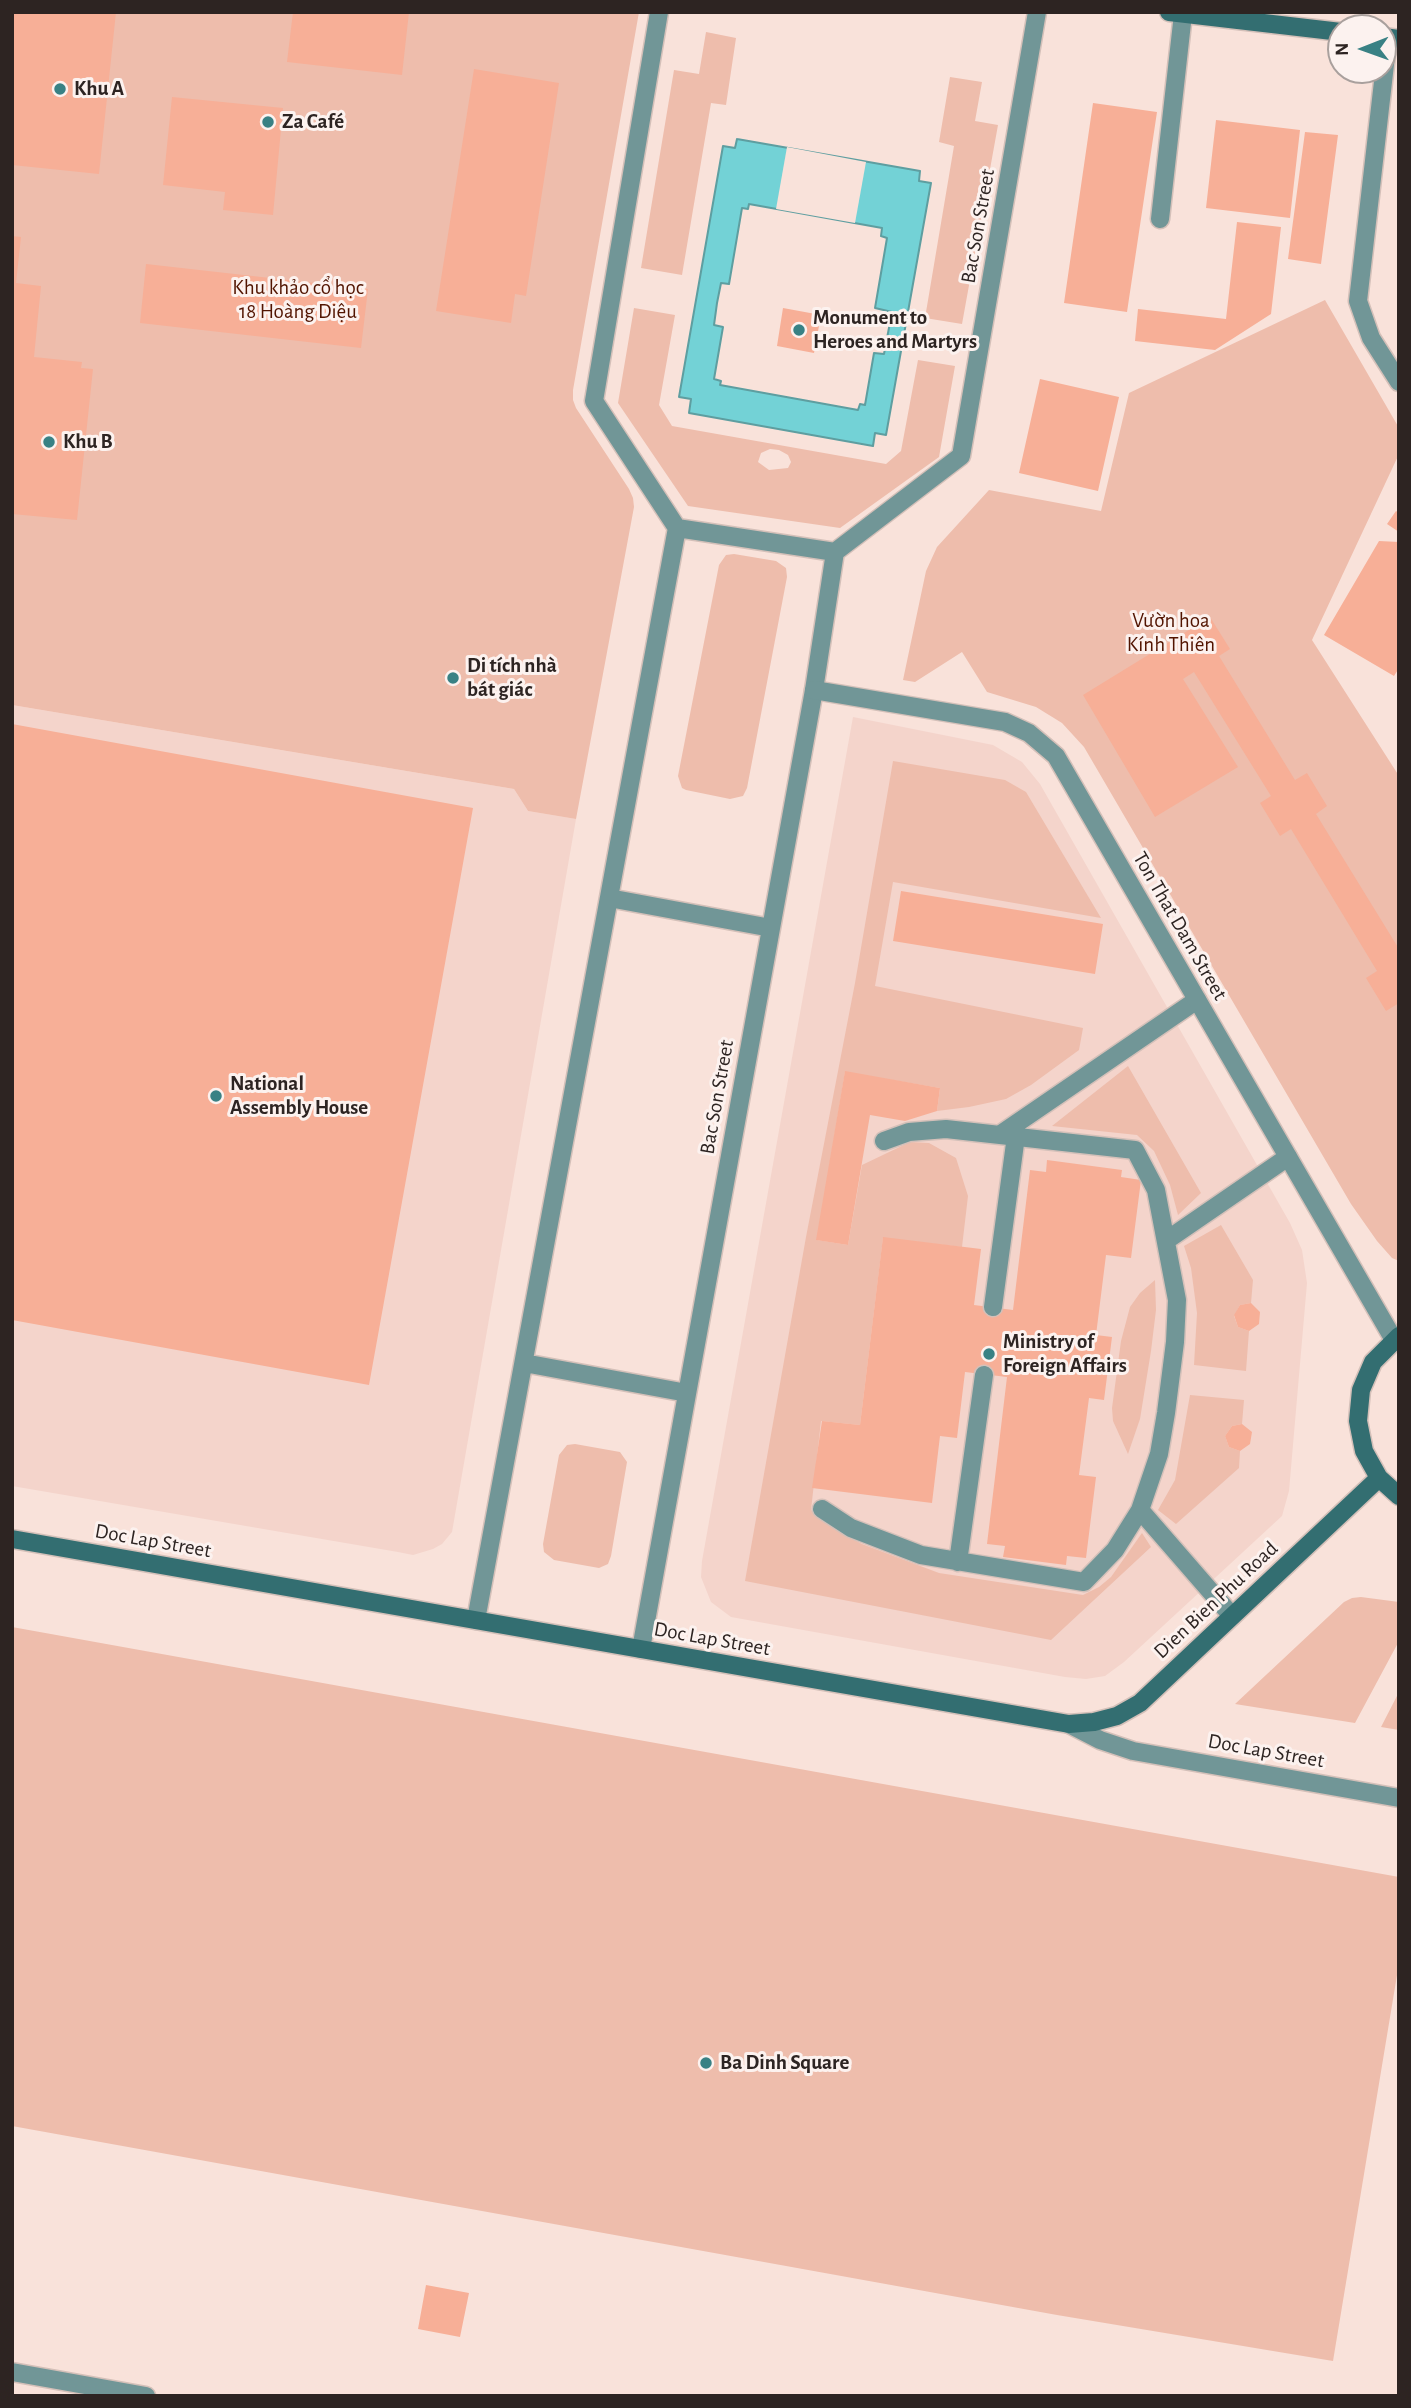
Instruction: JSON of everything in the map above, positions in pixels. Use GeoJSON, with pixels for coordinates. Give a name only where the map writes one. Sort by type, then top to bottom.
{"type":"FeatureCollection","features":[{"type":"Feature","properties":{"kind":"main road"},"geometry":{"type":"LineString","coordinates":[[1176,13],[1327,30]]}},
{"type":"Feature","properties":{"kind":"main road"},"geometry":{"type":"LineString","coordinates":[[1396,1338],[1373,1362],[1361,1390],[1358,1421],[1364,1451],[1379,1478],[1399,1496]]}},
{"type":"Feature","properties":{"kind":"main road","name":"Dien Bien Phu Road"},"geometry":{"type":"LineString","coordinates":[[1069,1724],[1094,1722],[1117,1716],[1140,1703],[1379,1478]]}},
{"type":"Feature","properties":{"kind":"main road","name":"Doc Lap Street"},"geometry":{"type":"LineString","coordinates":[[12,1539],[1069,1724]]}},
{"type":"Feature","properties":{"kind":"street"},"geometry":{"type":"LineString","coordinates":[[476,1620],[677,528],[594,401],[659,12]]}},
{"type":"Feature","properties":{"kind":"street","name":"Bac Son Street"},"geometry":{"type":"LineString","coordinates":[[641,1649],[814,690],[835,552],[961,456],[1037,12]]}},
{"type":"Feature","properties":{"kind":"street"},"geometry":{"type":"LineString","coordinates":[[1160,219],[1176,13]]}},
{"type":"Feature","properties":{"kind":"street"},"geometry":{"type":"LineString","coordinates":[[1384,84],[1358,301],[1371,338],[1399,382]]}},
{"type":"Feature","properties":{"kind":"street"},"geometry":{"type":"LineString","coordinates":[[677,528],[835,552]]}},
{"type":"Feature","properties":{"kind":"street","name":"Ton That Dam Street"},"geometry":{"type":"LineString","coordinates":[[814,690],[1005,722],[1028,733],[1056,756],[1396,1338]]}},
{"type":"Feature","properties":{"kind":"street"},"geometry":{"type":"LineString","coordinates":[[609,898],[771,928]]}},
{"type":"Feature","properties":{"kind":"street"},"geometry":{"type":"LineString","coordinates":[[993,1307],[1009,1135],[1198,1000]]}},
{"type":"Feature","properties":{"kind":"street"},"geometry":{"type":"LineString","coordinates":[[822,1509],[851,1528],[921,1555],[1084,1582],[1115,1550],[1139,1510],[1159,1454],[1175,1342],[1177,1300],[1156,1189],[1135,1150],[946,1129],[909,1132],[884,1141]]}},
{"type":"Feature","properties":{"kind":"street"},"geometry":{"type":"LineString","coordinates":[[1167,1240],[1288,1157]]}},
{"type":"Feature","properties":{"kind":"street"},"geometry":{"type":"LineString","coordinates":[[524,1363],[687,1393]]}},
{"type":"Feature","properties":{"kind":"street"},"geometry":{"type":"LineString","coordinates":[[958,1562],[984,1375]]}},
{"type":"Feature","properties":{"kind":"street"},"geometry":{"type":"LineString","coordinates":[[1139,1510],[1232,1616]]}},
{"type":"Feature","properties":{"kind":"street","name":"Doc Lap Street"},"geometry":{"type":"LineString","coordinates":[[1069,1724],[1100,1740],[1133,1751],[1399,1798]]}},
{"type":"Feature","properties":{"kind":"street"},"geometry":{"type":"LineString","coordinates":[[12,2372],[146,2396]]}},
{"type":"Feature","properties":{"kind":"shaded area","name":"National Assembly House"},"geometry":{"type":"Polygon","coordinates":[[[12,705],[514,789],[528,811],[576,819],[452,1532],[442,1544],[433,1549],[413,1555],[12,1486],[12,705]]]}},
{"type":"Feature","properties":{"kind":"shaded area"},"geometry":{"type":"Polygon","coordinates":[[[853,717],[993,745],[1022,762],[1040,784],[1290,1223],[1302,1250],[1307,1283],[1289,1491],[1282,1516],[1124,1662],[1105,1676],[1086,1679],[1065,1677],[731,1617],[711,1602],[701,1577],[853,717]]]}},
{"type":"Feature","properties":{"kind":"green space","name":"Khu khảo cổ học 18 Hoàng Diệu"},"geometry":{"type":"Polygon","coordinates":[[[12,12],[639,12],[573,390],[576,408],[629,489],[634,507],[576,819],[528,811],[514,789],[12,705],[12,12]]]}},
{"type":"Feature","properties":{"kind":"green space"},"geometry":{"type":"Polygon","coordinates":[[[706,32],[736,38],[726,105],[711,103],[682,275],[641,268],[674,70],[699,74],[706,32]]]}},
{"type":"Feature","properties":{"kind":"green space"},"geometry":{"type":"Polygon","coordinates":[[[950,77],[982,82],[975,121],[998,125],[962,324],[925,318],[954,146],[939,142],[950,77]]]}},
{"type":"Feature","properties":{"kind":"green space","name":"Vườn hoa Kính Thiên"},"geometry":{"type":"Polygon","coordinates":[[[1325,300],[1399,428],[1399,454],[1312,640],[1399,776],[1399,1261],[1392,1258],[1377,1241],[1351,1204],[1084,747],[1062,723],[1036,707],[987,692],[962,652],[915,682],[903,680],[926,571],[937,547],[989,490],[1101,511],[1129,393],[1325,300]]]}},
{"type":"Feature","properties":{"kind":"green space"},"geometry":{"type":"Polygon","coordinates":[[[634,308],[675,315],[659,405],[672,426],[886,464],[901,451],[918,360],[955,366],[939,457],[840,528],[688,506],[618,403],[634,308]],[[770,449],[761,453],[758,462],[769,470],[788,468],[791,462],[788,455],[770,449]]]}},
{"type":"Feature","properties":{"kind":"green space"},"geometry":{"type":"Polygon","coordinates":[[[726,555],[776,561],[786,568],[787,577],[747,788],[743,796],[730,799],[686,790],[682,788],[678,776],[719,565],[726,555]]]}},
{"type":"Feature","properties":{"kind":"green space"},"geometry":{"type":"Polygon","coordinates":[[[893,761],[1005,780],[1026,792],[1101,918],[893,882],[875,986],[1083,1028],[1079,1050],[1031,1085],[1006,1099],[969,1107],[937,1111],[940,1088],[845,1072],[817,1240],[848,1245],[862,1165],[910,1142],[929,1143],[956,1158],[968,1196],[962,1247],[883,1238],[860,1425],[821,1421],[811,1510],[834,1529],[862,1544],[939,1573],[1083,1595],[1111,1577],[1142,1533],[1151,1547],[1051,1640],[745,1581],[893,761]]]}},
{"type":"Feature","properties":{"kind":"green space"},"geometry":{"type":"Polygon","coordinates":[[[1128,1066],[1201,1193],[1178,1215],[1170,1185],[1154,1151],[1137,1135],[1052,1126],[1128,1066]]]}},
{"type":"Feature","properties":{"kind":"green space"},"geometry":{"type":"Polygon","coordinates":[[[1221,1225],[1253,1280],[1251,1303],[1240,1305],[1234,1316],[1238,1327],[1249,1331],[1246,1371],[1194,1365],[1197,1313],[1191,1268],[1184,1246],[1221,1225]]]}},
{"type":"Feature","properties":{"kind":"green space"},"geometry":{"type":"Polygon","coordinates":[[[1155,1280],[1156,1310],[1151,1351],[1140,1419],[1128,1454],[1113,1421],[1112,1408],[1121,1341],[1130,1307],[1140,1293],[1155,1280]]]}},
{"type":"Feature","properties":{"kind":"green space"},"geometry":{"type":"Polygon","coordinates":[[[1190,1395],[1244,1400],[1242,1424],[1232,1426],[1225,1436],[1229,1447],[1240,1451],[1239,1468],[1176,1524],[1158,1510],[1175,1480],[1190,1395]]]}},
{"type":"Feature","properties":{"kind":"green space"},"geometry":{"type":"Polygon","coordinates":[[[567,1445],[620,1452],[627,1462],[611,1556],[608,1564],[599,1568],[554,1560],[544,1552],[543,1544],[559,1455],[567,1445]]]}},
{"type":"Feature","properties":{"kind":"green space"},"geometry":{"type":"Polygon","coordinates":[[[1361,1597],[1399,1602],[1399,1641],[1355,1723],[1235,1704],[1344,1602],[1361,1597]]]}},
{"type":"Feature","properties":{"kind":"green space","name":"Ba Dinh Square"},"geometry":{"type":"Polygon","coordinates":[[[12,1627],[1399,1877],[1399,1963],[1333,2361],[1057,2315],[12,2126],[12,1627]]]}},
{"type":"Feature","properties":{"kind":"green space"},"geometry":{"type":"Polygon","coordinates":[[[1399,1692],[1399,1730],[1381,1727],[1399,1692]]]}},
{"type":"Feature","properties":{"kind":"water"},"geometry":{"type":"Polygon","coordinates":[[[737,139],[920,171],[919,181],[931,183],[886,435],[875,433],[873,446],[689,413],[691,399],[679,397],[723,146],[735,148],[737,139]],[[749,204],[748,209],[742,208],[729,284],[721,283],[717,303],[714,325],[723,327],[714,379],[721,381],[720,385],[858,410],[860,404],[865,405],[874,353],[884,354],[892,312],[875,308],[887,238],[881,236],[882,228],[749,204]]]}},
{"type":"Feature","properties":{"kind":"pier"},"geometry":{"type":"Polygon","coordinates":[[[787,147],[866,162],[855,223],[776,209],[787,147]]]}},
{"type":"Feature","properties":{"kind":"building","name":"Khu A"},"geometry":{"type":"Polygon","coordinates":[[[12,12],[116,12],[99,174],[12,165],[12,12]]]}},
{"type":"Feature","properties":{"kind":"building"},"geometry":{"type":"Polygon","coordinates":[[[293,12],[409,12],[402,75],[287,62],[293,12]]]}},
{"type":"Feature","properties":{"kind":"building"},"geometry":{"type":"Polygon","coordinates":[[[474,69],[559,83],[526,296],[515,294],[511,323],[436,311],[474,69]]]}},
{"type":"Feature","properties":{"kind":"building"},"geometry":{"type":"Polygon","coordinates":[[[172,97],[283,108],[273,215],[223,210],[225,192],[163,185],[172,97]]]}},
{"type":"Feature","properties":{"kind":"building"},"geometry":{"type":"Polygon","coordinates":[[[1093,103],[1157,112],[1127,312],[1064,303],[1093,103]]]}},
{"type":"Feature","properties":{"kind":"building"},"geometry":{"type":"Polygon","coordinates":[[[1216,120],[1300,130],[1290,218],[1206,208],[1216,120]]]}},
{"type":"Feature","properties":{"kind":"building"},"geometry":{"type":"Polygon","coordinates":[[[1305,132],[1338,135],[1321,264],[1288,259],[1305,132]]]}},
{"type":"Feature","properties":{"kind":"building"},"geometry":{"type":"Polygon","coordinates":[[[1237,222],[1281,227],[1271,314],[1215,350],[1135,341],[1138,309],[1226,319],[1237,222]]]}},
{"type":"Feature","properties":{"kind":"building","name":"Khu B"},"geometry":{"type":"Polygon","coordinates":[[[12,236],[21,237],[16,283],[41,286],[34,357],[82,362],[81,368],[93,369],[77,520],[12,514],[12,236]]]}},
{"type":"Feature","properties":{"kind":"building"},"geometry":{"type":"Polygon","coordinates":[[[146,264],[368,289],[361,348],[140,323],[146,264]]]}},
{"type":"Feature","properties":{"kind":"building","name":"Monument to Heroes and Martyrs"},"geometry":{"type":"Polygon","coordinates":[[[783,308],[821,315],[814,353],[777,346],[783,308]]]}},
{"type":"Feature","properties":{"kind":"building"},"geometry":{"type":"Polygon","coordinates":[[[1040,379],[1119,397],[1098,491],[1019,473],[1040,379]]]}},
{"type":"Feature","properties":{"kind":"building"},"geometry":{"type":"Polygon","coordinates":[[[1396,511],[1399,513],[1399,532],[1387,524],[1396,511]]]}},
{"type":"Feature","properties":{"kind":"building"},"geometry":{"type":"Polygon","coordinates":[[[1379,541],[1399,542],[1399,668],[1394,676],[1324,635],[1379,541]]]}},
{"type":"Feature","properties":{"kind":"building"},"geometry":{"type":"Polygon","coordinates":[[[1210,617],[1230,649],[1219,656],[1295,780],[1307,773],[1327,806],[1316,814],[1399,949],[1399,1003],[1386,1011],[1366,978],[1377,971],[1291,829],[1280,836],[1260,803],[1271,796],[1194,672],[1183,679],[1238,767],[1155,817],[1083,695],[1210,617]]]}},
{"type":"Feature","properties":{"kind":"building","name":"National Assembly House"},"geometry":{"type":"Polygon","coordinates":[[[12,724],[473,808],[369,1385],[12,1320],[12,724]]]}},
{"type":"Feature","properties":{"kind":"building"},"geometry":{"type":"Polygon","coordinates":[[[901,891],[1103,924],[1095,974],[893,941],[901,891]]]}},
{"type":"Feature","properties":{"kind":"building"},"geometry":{"type":"Polygon","coordinates":[[[845,1071],[940,1088],[937,1111],[905,1121],[870,1115],[848,1245],[816,1240],[845,1071]]]}},
{"type":"Feature","properties":{"kind":"building","name":"Ministry of Foreign Affairs"},"geometry":{"type":"Polygon","coordinates":[[[1047,1160],[1122,1170],[1121,1177],[1141,1180],[1131,1258],[1106,1255],[1096,1335],[1112,1337],[1104,1400],[1089,1398],[1079,1475],[1096,1477],[1086,1558],[1067,1556],[1066,1565],[1003,1557],[1005,1546],[987,1544],[1007,1377],[965,1372],[957,1438],[940,1436],[932,1503],[812,1488],[822,1421],[860,1425],[883,1237],[981,1249],[974,1305],[1013,1310],[1030,1170],[1046,1172],[1047,1160]]]}},
{"type":"Feature","properties":{"kind":"building"},"geometry":{"type":"Polygon","coordinates":[[[1251,1303],[1260,1312],[1259,1324],[1249,1331],[1238,1327],[1234,1315],[1240,1305],[1251,1303]]]}},
{"type":"Feature","properties":{"kind":"building"},"geometry":{"type":"Polygon","coordinates":[[[1242,1424],[1252,1432],[1250,1444],[1240,1451],[1229,1447],[1225,1436],[1232,1426],[1242,1424]]]}},
{"type":"Feature","properties":{"kind":"building"},"geometry":{"type":"Polygon","coordinates":[[[426,2285],[469,2293],[460,2337],[418,2329],[426,2285]]]}},
{"type":"Feature","properties":{"kind":"place","name":"Khu A"},"geometry":{"type":"Point","coordinates":[60,89]}},
{"type":"Feature","properties":{"kind":"place","name":"Za Café"},"geometry":{"type":"Point","coordinates":[268,122]}},
{"type":"Feature","properties":{"kind":"place","name":"Monument to Heroes and Martyrs"},"geometry":{"type":"Point","coordinates":[799,330]}},
{"type":"Feature","properties":{"kind":"place","name":"Khu B"},"geometry":{"type":"Point","coordinates":[49,442]}},
{"type":"Feature","properties":{"kind":"place","name":"Di tích nhà bát giác"},"geometry":{"type":"Point","coordinates":[453,678]}},
{"type":"Feature","properties":{"kind":"place","name":"National Assembly House"},"geometry":{"type":"Point","coordinates":[216,1096]}},
{"type":"Feature","properties":{"kind":"place","name":"Ministry of Foreign Affairs"},"geometry":{"type":"Point","coordinates":[989,1354]}},
{"type":"Feature","properties":{"kind":"place","name":"Ba Dinh Square"},"geometry":{"type":"Point","coordinates":[706,2063]}}]}
